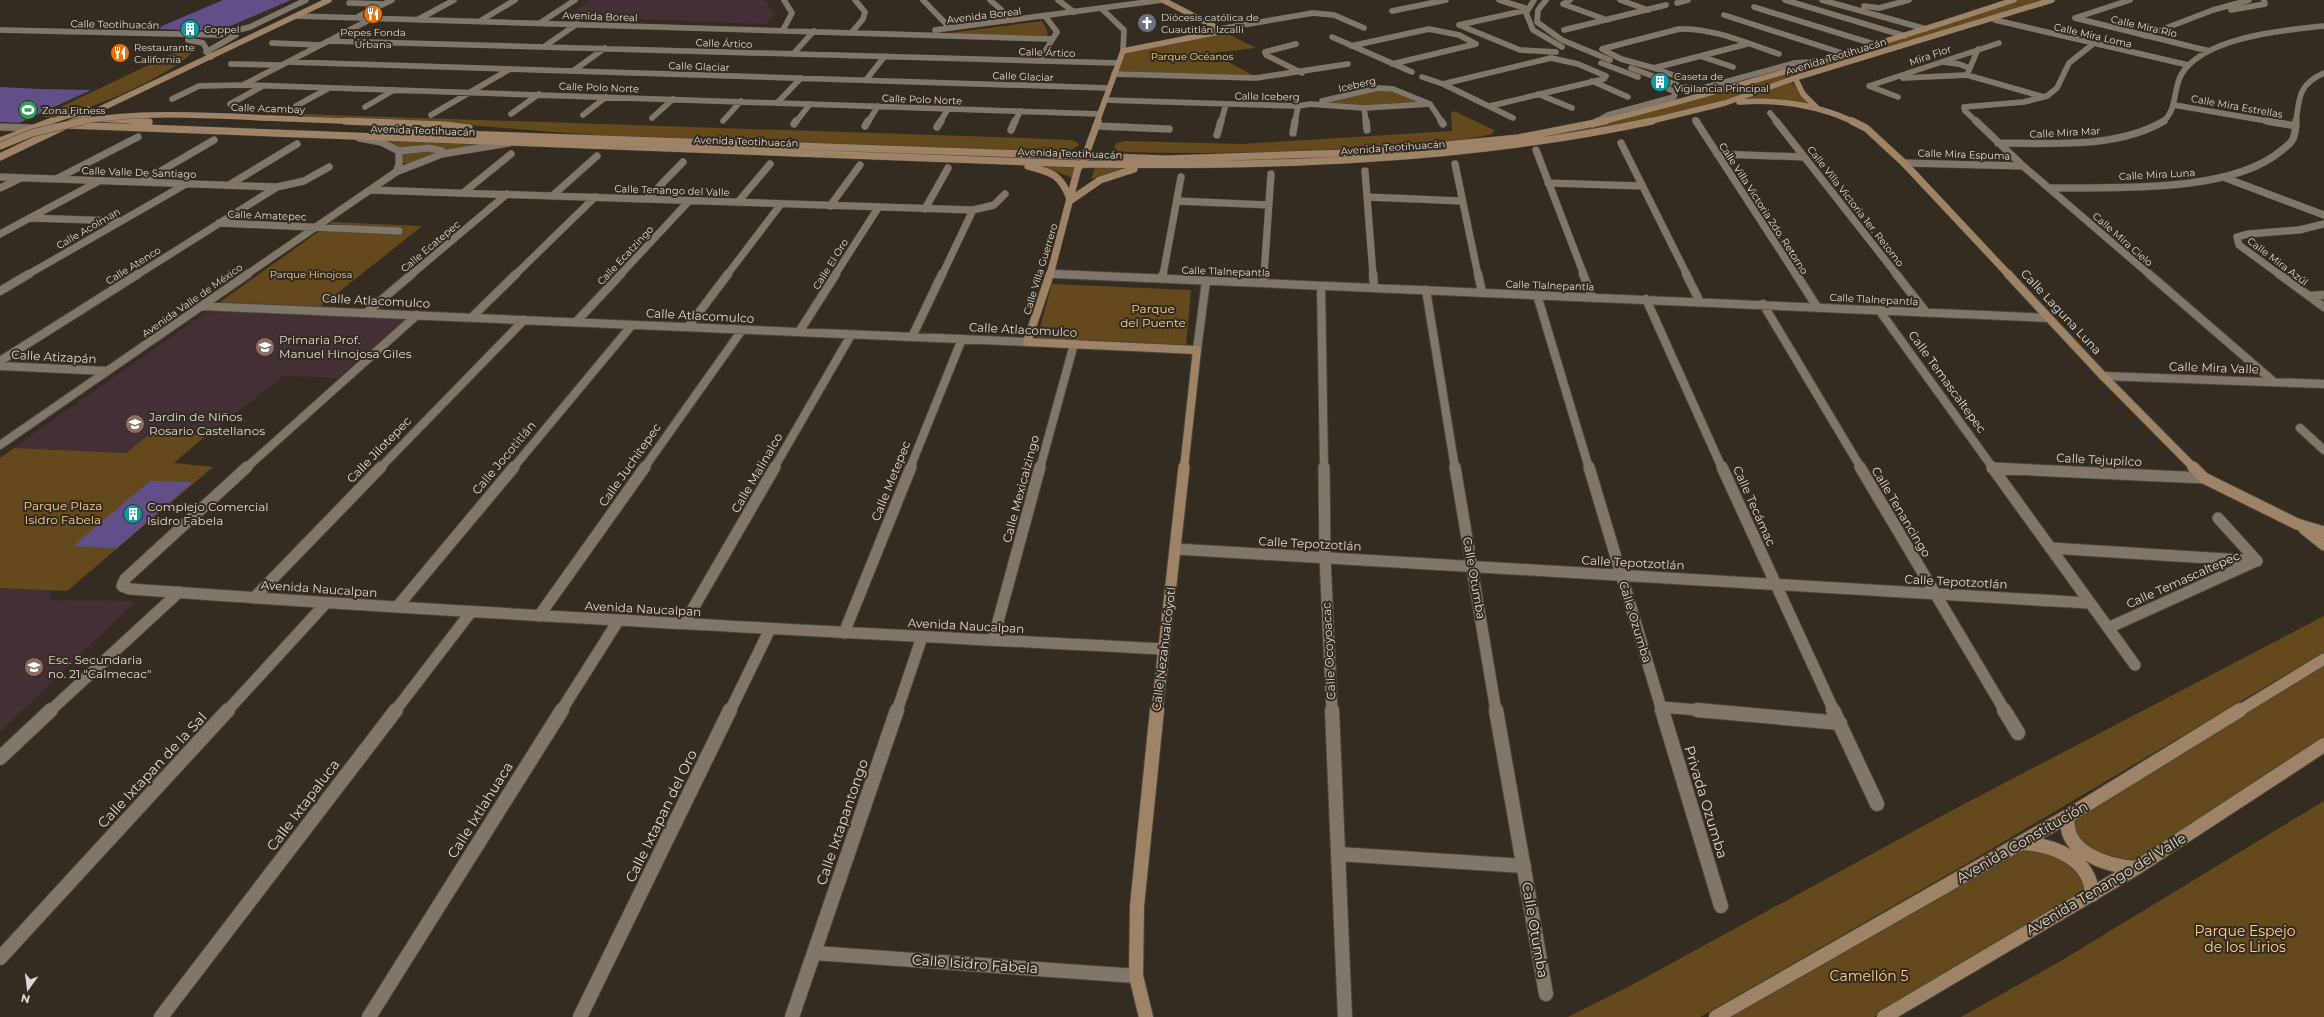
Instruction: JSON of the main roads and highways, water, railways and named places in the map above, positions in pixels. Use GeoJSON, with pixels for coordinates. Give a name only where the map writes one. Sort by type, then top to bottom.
{"type":"FeatureCollection","features":[{"type":"Feature","properties":{"kind":"main road"},"geometry":{"type":"LineString","coordinates":[[0,157],[329,0]]}},
{"type":"Feature","properties":{"kind":"main road","name":"Calle Villa Guerrero"},"geometry":{"type":"LineString","coordinates":[[1027,342],[1050,274],[1071,200],[1074,196],[1084,168],[1082,164],[1084,156],[1123,51],[1138,46],[1213,35],[1219,32],[1219,29],[1163,0]]}},
{"type":"Feature","properties":{"kind":"main road","name":"Avenida Teotihuacán"},"geometry":{"type":"LineString","coordinates":[[80,119],[1084,156],[1215,158],[1348,153],[1518,138],[1593,124],[1701,98],[1926,30],[2014,0]]}},
{"type":"Feature","properties":{"kind":"main road","name":"Avenida Teotihuacán"},"geometry":{"type":"LineString","coordinates":[[67,126],[1154,166],[1217,166],[1344,161],[1495,148],[1637,124],[1723,103],[1795,78],[1995,20],[2052,0]]}},
{"type":"Feature","properties":{"kind":"main road","name":"Calle Laguna Luna"},"geometry":{"type":"LineString","coordinates":[[1795,78],[1803,94],[1816,107]]}},
{"type":"Feature","properties":{"kind":"main road","name":"Calle Laguna Luna"},"geometry":{"type":"LineString","coordinates":[[1723,103],[1763,100],[1816,107],[1842,116],[1866,128],[1904,163],[2103,376],[2204,478],[2297,524],[2324,532]]}},
{"type":"Feature","properties":{"kind":"main road"},"geometry":{"type":"LineString","coordinates":[[0,141],[30,128],[115,102]]}},
{"type":"Feature","properties":{"kind":"main road","name":"Calle Acambay"},"geometry":{"type":"LineString","coordinates":[[0,146],[58,125],[117,115],[161,114],[445,125],[538,137]]}},
{"type":"Feature","properties":{"kind":"main road"},"geometry":{"type":"LineString","coordinates":[[164,129],[176,123]]}},
{"type":"Feature","properties":{"kind":"main road"},"geometry":{"type":"LineString","coordinates":[[990,160],[1040,169],[1055,175],[1064,181],[1071,200],[1093,183],[1106,176],[1154,166]]}},
{"type":"Feature","properties":{"kind":"main road","name":"Calle Atlacomulco"},"geometry":{"type":"LineString","coordinates":[[1027,342],[1197,350]]}},
{"type":"Feature","properties":{"kind":"main road","name":"Calle Nezahualcóyotl"},"geometry":{"type":"LineString","coordinates":[[1146,1017],[1136,976],[1137,906],[1163,649],[1176,549],[1197,350]]}},
{"type":"Feature","properties":{"kind":"main road","name":"Calle Laguna Luna"},"geometry":{"type":"LineString","coordinates":[[2297,524],[2324,545]]}},
{"type":"Feature","properties":{"kind":"main road","name":"Avenida Constitución"},"geometry":{"type":"LineString","coordinates":[[1716,1017],[2068,816],[2324,659]]}},
{"type":"Feature","properties":{"kind":"main road","name":"Avenida Tenango del Valle"},"geometry":{"type":"LineString","coordinates":[[1884,1017],[1903,1004],[2136,868],[2324,745]]}},
{"type":"Feature","properties":{"kind":"main road"},"geometry":{"type":"LineString","coordinates":[[2068,816],[2065,823],[2072,840],[2091,856],[2115,866],[2136,868]]}},
{"type":"Feature","properties":{"kind":"main road"},"geometry":{"type":"LineString","coordinates":[[2021,843],[2045,845],[2070,858],[2079,865],[2091,881],[2092,895]]}},
{"type":"Feature","properties":{"kind":"place","name":"Pepes Fonda Urbana"},"geometry":{"type":"Point","coordinates":[373,14]}},
{"type":"Feature","properties":{"kind":"place","name":"Diócesis católica de Cuautitlán Izcalli"},"geometry":{"type":"Point","coordinates":[1147,23]}},
{"type":"Feature","properties":{"kind":"place","name":"Coppel"},"geometry":{"type":"Point","coordinates":[190,29]}},
{"type":"Feature","properties":{"kind":"place","name":"Restaurante California"},"geometry":{"type":"Point","coordinates":[120,53]}},
{"type":"Feature","properties":{"kind":"place","name":"Caseta de Vigilancia Principal"},"geometry":{"type":"Point","coordinates":[1660,82]}},
{"type":"Feature","properties":{"kind":"place","name":"Zona Fitness"},"geometry":{"type":"Point","coordinates":[28,110]}},
{"type":"Feature","properties":{"kind":"place","name":"Primaria Prof. Manuel Hinojosa Giles"},"geometry":{"type":"Point","coordinates":[265,347]}},
{"type":"Feature","properties":{"kind":"place","name":"Jardin de Niños Rosario Castellanos"},"geometry":{"type":"Point","coordinates":[135,424]}},
{"type":"Feature","properties":{"kind":"place","name":"Complejo Comercial Isidro Fabela"},"geometry":{"type":"Point","coordinates":[133,514]}},
{"type":"Feature","properties":{"kind":"place","name":"Esc. Secundaria no. 21 \"Calmecac\""},"geometry":{"type":"Point","coordinates":[34,667]}},
{"type":"Feature","properties":{"kind":"park label","name":"Parque Océanos"},"geometry":{"type":"Point","coordinates":[1192,56]}},
{"type":"Feature","properties":{"kind":"park label","name":"Parque Hinojosa"},"geometry":{"type":"Point","coordinates":[311,274]}},
{"type":"Feature","properties":{"kind":"park label","name":"Parque del Puente"},"geometry":{"type":"Point","coordinates":[1153,316]}},
{"type":"Feature","properties":{"kind":"park label","name":"Parque Plaza Isidro Fabela"},"geometry":{"type":"Point","coordinates":[63,513]}},
{"type":"Feature","properties":{"kind":"park label","name":"Parque Espejo de los Lirios"},"geometry":{"type":"Point","coordinates":[2245,940]}},
{"type":"Feature","properties":{"kind":"park label","name":"Camellón 5"},"geometry":{"type":"Point","coordinates":[1869,976]}}]}
